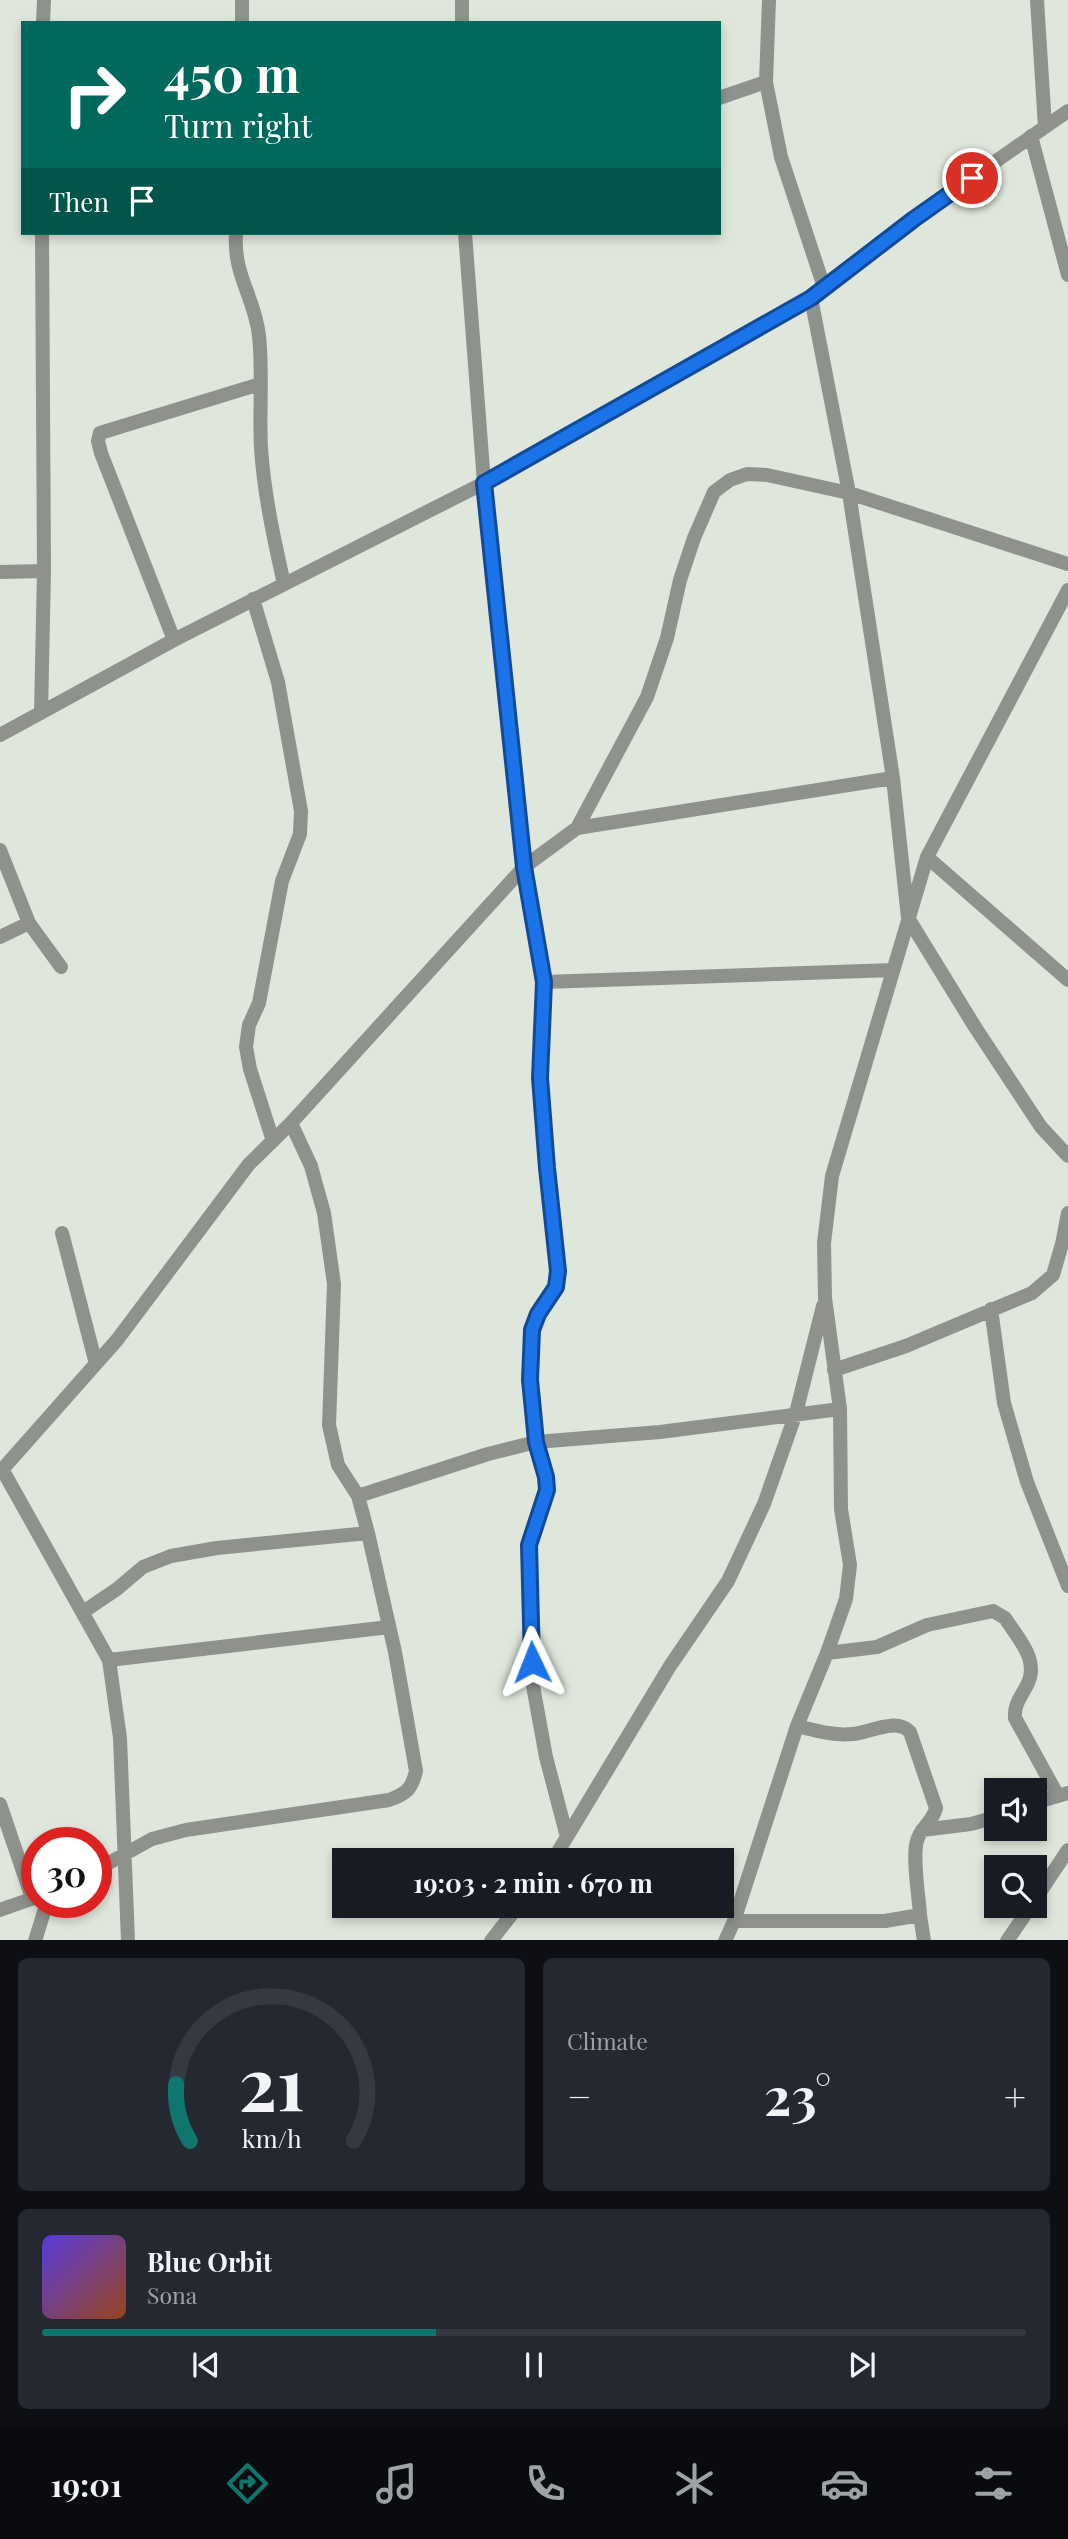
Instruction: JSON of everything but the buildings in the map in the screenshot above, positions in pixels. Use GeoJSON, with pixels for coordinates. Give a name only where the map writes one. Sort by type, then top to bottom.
{"type":"FeatureCollection","features":[{"type":"Feature","properties":{"kind":"street"},"geometry":{"type":"LineString","coordinates":[[43,21],[44,0]]}},
{"type":"Feature","properties":{"kind":"street"},"geometry":{"type":"LineString","coordinates":[[242,0],[242,21]]}},
{"type":"Feature","properties":{"kind":"street"},"geometry":{"type":"LineString","coordinates":[[461,21],[462,0]]}},
{"type":"Feature","properties":{"kind":"street"},"geometry":{"type":"LineString","coordinates":[[769,0],[766,82],[781,157],[824,287]]}},
{"type":"Feature","properties":{"kind":"street"},"geometry":{"type":"LineString","coordinates":[[1037,0],[1045,127]]}},
{"type":"Feature","properties":{"kind":"street"},"geometry":{"type":"LineString","coordinates":[[721,97],[766,82]]}},
{"type":"Feature","properties":{"kind":"street"},"geometry":{"type":"LineString","coordinates":[[0,735],[174,640],[484,483],[811,298],[914,219],[1068,111]]}},
{"type":"Feature","properties":{"kind":"street"},"geometry":{"type":"LineString","coordinates":[[1031,136],[1068,275]]}},
{"type":"Feature","properties":{"kind":"street"},"geometry":{"type":"LineString","coordinates":[[41,713],[44,571],[42,235]]}},
{"type":"Feature","properties":{"kind":"street"},"geometry":{"type":"LineString","coordinates":[[236,235],[239,274],[252,306],[259,334],[261,448],[268,513],[284,584]]}},
{"type":"Feature","properties":{"kind":"street"},"geometry":{"type":"LineString","coordinates":[[465,235],[484,483],[524,867],[544,982],[540,1078],[558,1271],[556,1287],[538,1314],[532,1330],[530,1380],[536,1442],[547,1490],[529,1545],[533,1686],[546,1757],[566,1838]]}},
{"type":"Feature","properties":{"kind":"street"},"geometry":{"type":"LineString","coordinates":[[811,298],[849,493],[892,778],[908,918],[1041,1127],[1068,1156]]}},
{"type":"Feature","properties":{"kind":"street"},"geometry":{"type":"LineString","coordinates":[[174,640],[101,453],[98,441],[100,433],[260,384]]}},
{"type":"Feature","properties":{"kind":"street"},"geometry":{"type":"LineString","coordinates":[[128,1940],[120,1738],[109,1660],[1,1470],[117,1340],[249,1164],[291,1123],[524,867],[577,828],[646,696],[667,638],[680,580],[694,538],[714,492],[730,480],[747,474],[767,475],[849,493],[1068,564]]}},
{"type":"Feature","properties":{"kind":"street"},"geometry":{"type":"LineString","coordinates":[[0,572],[44,571]]}},
{"type":"Feature","properties":{"kind":"street"},"geometry":{"type":"LineString","coordinates":[[725,1940],[734,1921],[796,1726],[827,1653],[846,1599],[850,1565],[842,1509],[840,1409],[825,1298],[824,1243],[832,1176],[927,857],[1068,590]]}},
{"type":"Feature","properties":{"kind":"street"},"geometry":{"type":"LineString","coordinates":[[253,599],[278,682],[301,811],[300,834],[282,881],[259,1003],[249,1025],[246,1047],[250,1069],[273,1141]]}},
{"type":"Feature","properties":{"kind":"street"},"geometry":{"type":"LineString","coordinates":[[577,828],[892,778]]}},
{"type":"Feature","properties":{"kind":"street"},"geometry":{"type":"LineString","coordinates":[[0,850],[29,923],[61,967]]}},
{"type":"Feature","properties":{"kind":"street"},"geometry":{"type":"LineString","coordinates":[[927,857],[1068,980]]}},
{"type":"Feature","properties":{"kind":"street"},"geometry":{"type":"LineString","coordinates":[[0,937],[29,923]]}},
{"type":"Feature","properties":{"kind":"street"},"geometry":{"type":"LineString","coordinates":[[544,982],[893,970]]}},
{"type":"Feature","properties":{"kind":"street"},"geometry":{"type":"LineString","coordinates":[[112,1861],[152,1839],[186,1830],[389,1800],[404,1795],[413,1786],[416,1771],[368,1533],[358,1496],[338,1465],[329,1425],[334,1284],[324,1213],[311,1166],[291,1123]]}},
{"type":"Feature","properties":{"kind":"street"},"geometry":{"type":"LineString","coordinates":[[834,1370],[906,1346],[1032,1293],[1053,1275],[1068,1213]]}},
{"type":"Feature","properties":{"kind":"street"},"geometry":{"type":"LineString","coordinates":[[62,1233],[96,1364]]}},
{"type":"Feature","properties":{"kind":"street"},"geometry":{"type":"LineString","coordinates":[[560,1848],[670,1667],[728,1581],[764,1504],[796,1413],[825,1298]]}},
{"type":"Feature","properties":{"kind":"street"},"geometry":{"type":"LineString","coordinates":[[991,1310],[1004,1403],[1027,1482],[1068,1586]]}},
{"type":"Feature","properties":{"kind":"street"},"geometry":{"type":"LineString","coordinates":[[358,1496],[488,1454],[536,1442],[660,1432],[840,1409]]}},
{"type":"Feature","properties":{"kind":"street"},"geometry":{"type":"LineString","coordinates":[[83,1612],[143,1567],[171,1556],[217,1548],[368,1533]]}},
{"type":"Feature","properties":{"kind":"street"},"geometry":{"type":"LineString","coordinates":[[827,1653],[877,1647],[926,1625],[993,1611],[1000,1613],[1031,1660],[1030,1679],[1014,1707],[1015,1718],[1063,1795]]}},
{"type":"Feature","properties":{"kind":"street"},"geometry":{"type":"LineString","coordinates":[[109,1660],[389,1627]]}},
{"type":"Feature","properties":{"kind":"street"},"geometry":{"type":"LineString","coordinates":[[796,1726],[837,1734],[853,1734],[895,1726],[906,1727],[910,1732],[936,1808],[934,1818],[922,1830],[916,1842],[920,1914],[925,1940]]}},
{"type":"Feature","properties":{"kind":"street"},"geometry":{"type":"LineString","coordinates":[[0,1804],[21,1861]]}},
{"type":"Feature","properties":{"kind":"street"},"geometry":{"type":"LineString","coordinates":[[922,1830],[984,1820]]}},
{"type":"Feature","properties":{"kind":"street"},"geometry":{"type":"LineString","coordinates":[[1047,1882],[1068,1850]]}},
{"type":"Feature","properties":{"kind":"street"},"geometry":{"type":"LineString","coordinates":[[0,1910],[21,1902]]}},
{"type":"Feature","properties":{"kind":"street"},"geometry":{"type":"LineString","coordinates":[[734,1921],[885,1921],[920,1914]]}},
{"type":"Feature","properties":{"kind":"street"},"geometry":{"type":"LineString","coordinates":[[35,1940],[42,1918]]}},
{"type":"Feature","properties":{"kind":"street"},"geometry":{"type":"LineString","coordinates":[[492,1940],[509,1918]]}},
{"type":"Feature","properties":{"kind":"street"},"geometry":{"type":"LineString","coordinates":[[1008,1940],[1023,1918]]}},
{"type":"Feature","properties":{"kind":"route"},"geometry":{"type":"LineString","coordinates":[[532,1662],[529,1545],[547,1490],[536,1442],[530,1380],[532,1330],[538,1314],[556,1287],[558,1271],[540,1078],[544,982],[524,867],[484,483],[811,298],[972,178]]}}]}
